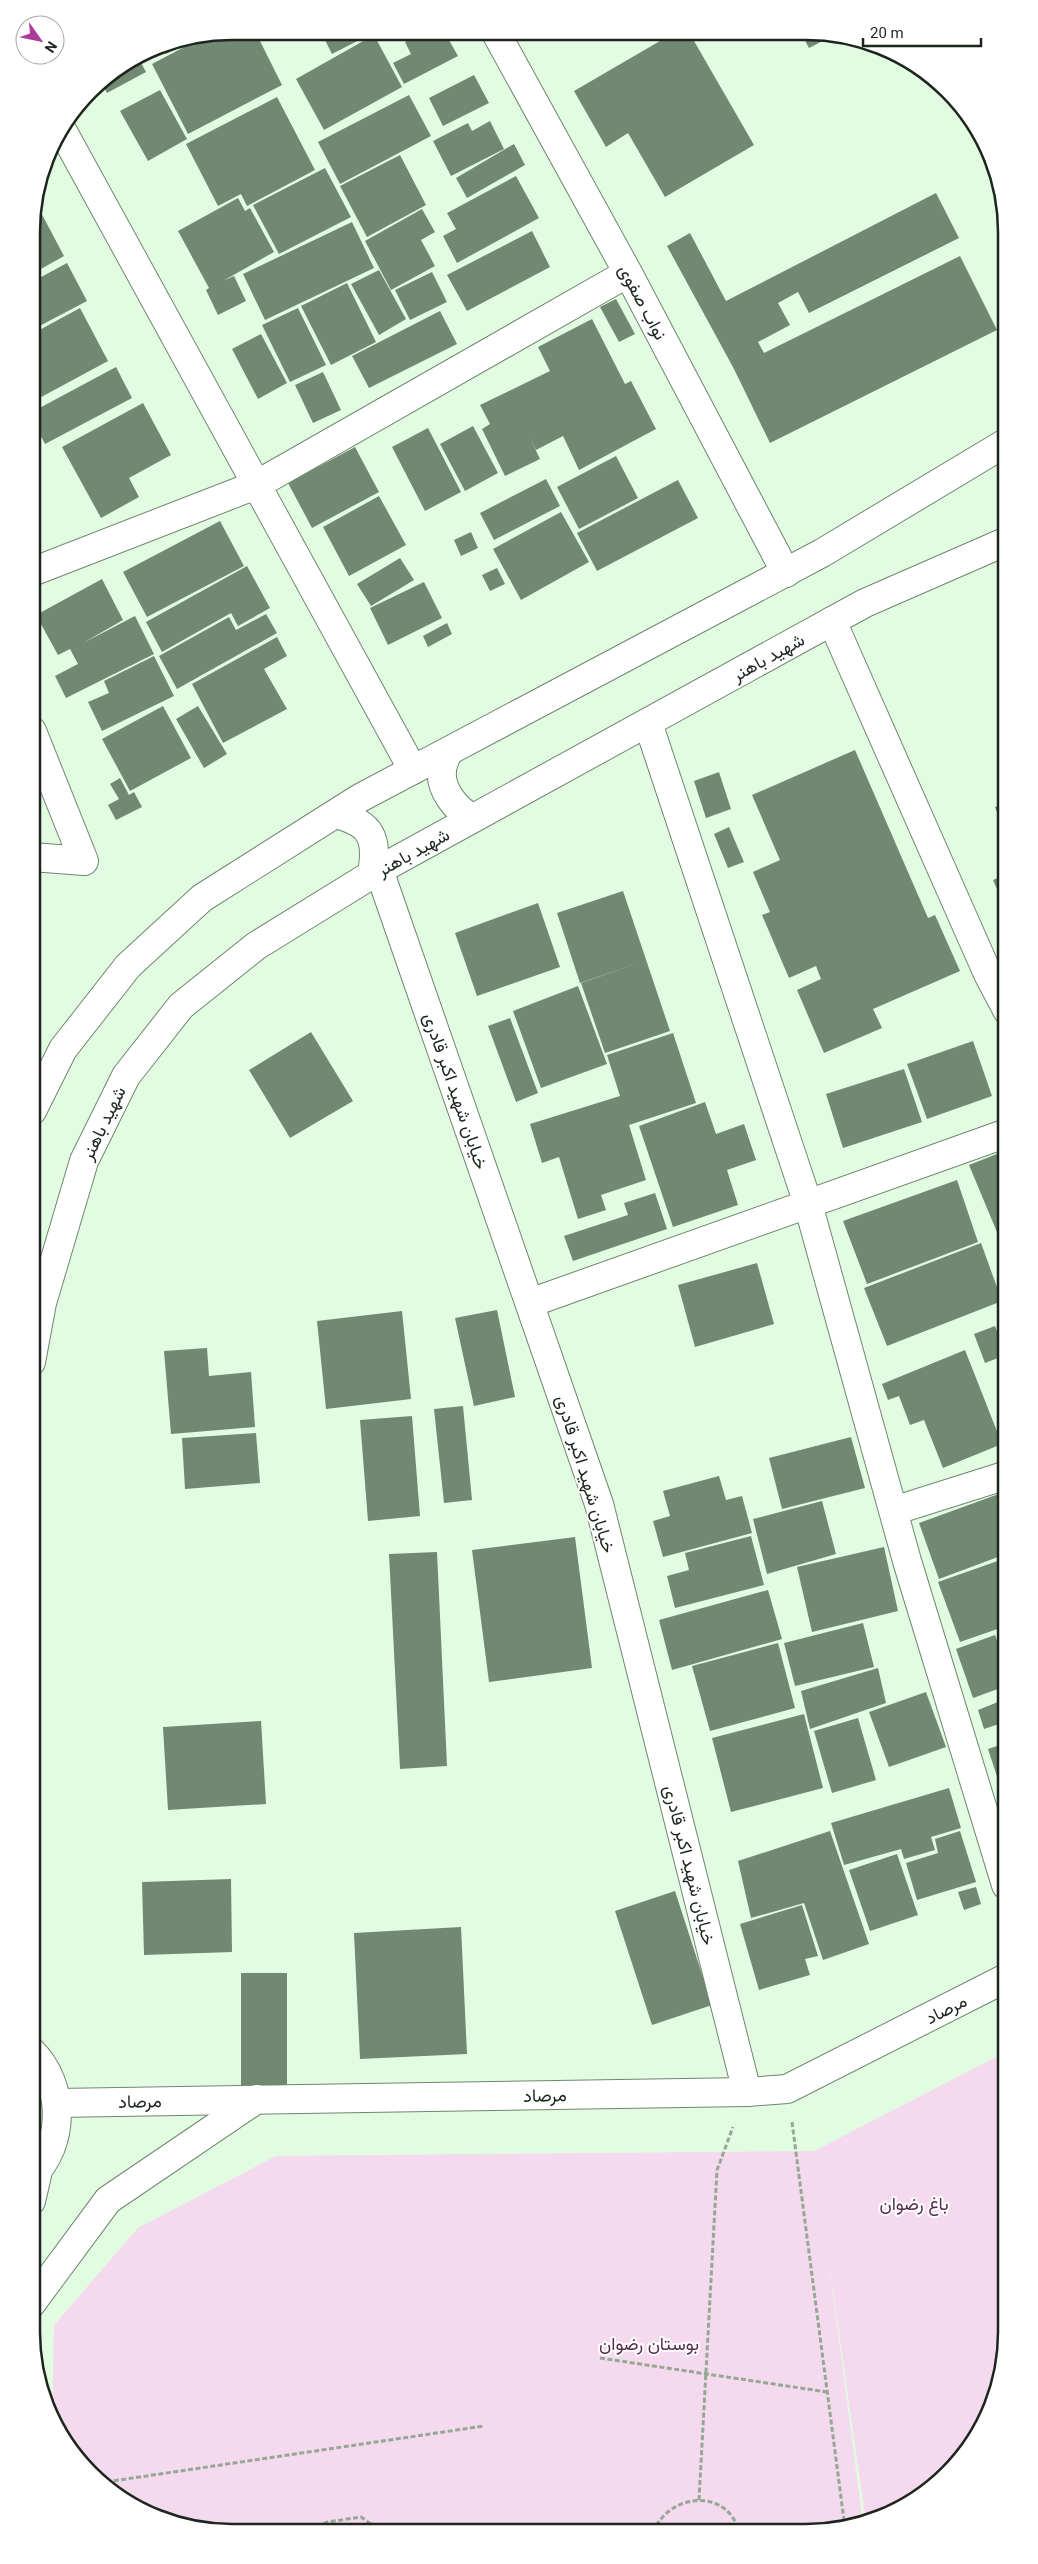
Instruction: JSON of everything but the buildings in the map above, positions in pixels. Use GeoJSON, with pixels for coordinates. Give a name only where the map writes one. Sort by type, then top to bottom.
{"type":"FeatureCollection","features":[{"type":"Feature","properties":{"kind":"street","name":"نواب صفوی"},"geometry":{"type":"LineString","coordinates":[[500,40],[628,273],[786,573]]}},
{"type":"Feature","properties":{"kind":"street"},"geometry":{"type":"LineString","coordinates":[[66,137],[414,770]]}},
{"type":"Feature","properties":{"kind":"street"},"geometry":{"type":"LineString","coordinates":[[40,569],[256,485],[628,273]]}},
{"type":"Feature","properties":{"kind":"street"},"geometry":{"type":"LineString","coordinates":[[40,1096],[64,1049],[128,966],[202,898],[360,798],[786,573],[998,447]]}},
{"type":"Feature","properties":{"kind":"street","name":"شهید باهنر"},"geometry":{"type":"LineString","coordinates":[[40,1315],[84,1161],[126,1076],[181,1006],[256,946],[376,872],[865,603],[998,545]]}},
{"type":"Feature","properties":{"kind":"street"},"geometry":{"type":"LineString","coordinates":[[832,621],[998,993]]}},
{"type":"Feature","properties":{"kind":"street"},"geometry":{"type":"LineString","coordinates":[[648,723],[808,1204],[893,1511],[998,1859]]}},
{"type":"Feature","properties":{"kind":"street"},"geometry":{"type":"LineString","coordinates":[[40,751],[84,861],[40,858]]}},
{"type":"Feature","properties":{"kind":"street"},"geometry":{"type":"LineString","coordinates":[[448,752],[441,771],[444,786],[457,808],[473,818]]}},
{"type":"Feature","properties":{"kind":"street"},"geometry":{"type":"LineString","coordinates":[[335,814],[354,818],[368,830],[375,855],[376,872]]}},
{"type":"Feature","properties":{"kind":"street","name":"خیابان شهید اکبر قادری"},"geometry":{"type":"LineString","coordinates":[[376,872],[530,1303],[599,1504],[746,2092]]}},
{"type":"Feature","properties":{"kind":"street"},"geometry":{"type":"LineString","coordinates":[[530,1303],[998,1136]]}},
{"type":"Feature","properties":{"kind":"street"},"geometry":{"type":"LineString","coordinates":[[893,1511],[998,1478]]}},
{"type":"Feature","properties":{"kind":"street","name":"مرصاد"},"geometry":{"type":"LineString","coordinates":[[57,2102],[746,2092],[788,2089],[998,1982]]}},
{"type":"Feature","properties":{"kind":"street"},"geometry":{"type":"LineString","coordinates":[[40,2062],[50,2079],[57,2102],[56,2126],[50,2150],[40,2165]]}},
{"type":"Feature","properties":{"kind":"street"},"geometry":{"type":"LineString","coordinates":[[40,2292],[108,2200],[257,2100]]}},
{"type":"Feature","properties":{"kind":"path"},"geometry":{"type":"LineString","coordinates":[[788,2089],[843,2520]]}},
{"type":"Feature","properties":{"kind":"path"},"geometry":{"type":"LineString","coordinates":[[699,2500],[717,2170],[746,2092]]}},
{"type":"Feature","properties":{"kind":"path"},"geometry":{"type":"LineString","coordinates":[[600,2358],[827,2392]]}},
{"type":"Feature","properties":{"kind":"path"},"geometry":{"type":"LineString","coordinates":[[111,2481],[484,2426]]}},
{"type":"Feature","properties":{"kind":"path"},"geometry":{"type":"LineString","coordinates":[[656,2524],[669,2509],[684,2502],[699,2500],[714,2504],[728,2513],[736,2524]]}},
{"type":"Feature","properties":{"kind":"path"},"geometry":{"type":"LineString","coordinates":[[322,2524],[361,2517],[371,2524]]}},
{"type":"Feature","properties":{"kind":"green space","name":"بوستان رضوان"},"geometry":{"type":"Polygon","coordinates":[[[998,2056],[998,2345],[988,2394],[966,2439],[942,2468],[913,2492],[868,2514],[865,2515],[827,2248],[862,2516],[844,2520],[819,2524],[219,2524],[170,2514],[125,2492],[96,2468],[72,2439],[52,2400],[54,2325],[138,2228],[276,2156],[814,2151],[998,2056]]]}},
{"type":"Feature","properties":{"kind":"park label","name":"باغ رضوان"},"geometry":{"type":"Point","coordinates":[914,2203]}}]}
